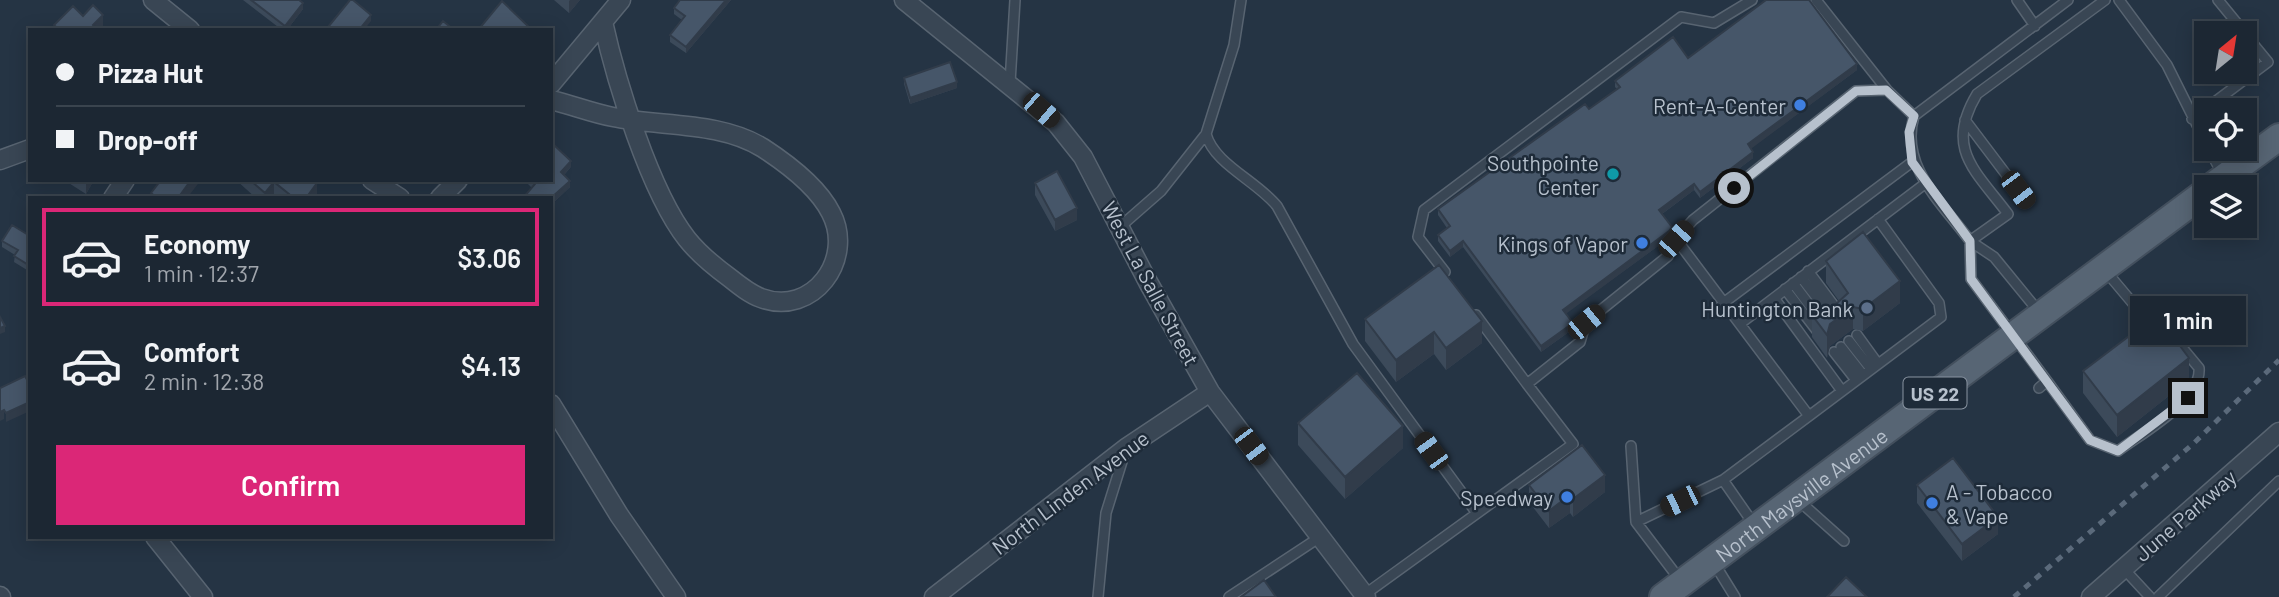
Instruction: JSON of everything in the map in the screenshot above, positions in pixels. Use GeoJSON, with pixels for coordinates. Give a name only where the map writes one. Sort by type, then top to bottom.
{"type":"FeatureCollection","features":[{"type":"Feature","properties":{"kind":"main road","name":"North Maysville Avenue"},"geometry":{"type":"LineString","coordinates":[[2227,175],[2279,136]]}},
{"type":"Feature","properties":{"kind":"main road","name":"North Maysville Avenue"},"geometry":{"type":"LineString","coordinates":[[1673,590],[2194,200]]}},
{"type":"Feature","properties":{"kind":"street"},"geometry":{"type":"LineString","coordinates":[[153,0],[188,28]]}},
{"type":"Feature","properties":{"kind":"street"},"geometry":{"type":"LineString","coordinates":[[553,82],[621,0]]}},
{"type":"Feature","properties":{"kind":"street","name":"West La Salle Street"},"geometry":{"type":"LineString","coordinates":[[904,0],[1010,83],[1056,124],[1083,157],[1148,282],[1210,392],[1365,596]]}},
{"type":"Feature","properties":{"kind":"street"},"geometry":{"type":"LineString","coordinates":[[553,100],[632,119],[736,135],[762,148],[814,189],[831,211],[839,244],[835,261],[823,284],[805,298],[785,303],[762,299],[710,263],[687,239],[667,207],[632,119],[616,76],[603,22]]}},
{"type":"Feature","properties":{"kind":"street"},"geometry":{"type":"LineString","coordinates":[[0,160],[28,150]]}},
{"type":"Feature","properties":{"kind":"street"},"geometry":{"type":"LineString","coordinates":[[375,182],[397,196]]}},
{"type":"Feature","properties":{"kind":"street"},"geometry":{"type":"LineString","coordinates":[[442,196],[456,182]]}},
{"type":"Feature","properties":{"kind":"street","name":"North Linden Avenue"},"geometry":{"type":"LineString","coordinates":[[934,597],[1126,448],[1210,392]]}},
{"type":"Feature","properties":{"kind":"street"},"geometry":{"type":"LineString","coordinates":[[553,407],[619,515],[676,597]]}},
{"type":"Feature","properties":{"kind":"street","name":"June Parkway"},"geometry":{"type":"LineString","coordinates":[[2091,597],[2279,432]]}},
{"type":"Feature","properties":{"kind":"street"},"geometry":{"type":"LineString","coordinates":[[157,539],[203,597]]}},
{"type":"Feature","properties":{"kind":"lane"},"geometry":{"type":"LineString","coordinates":[[1010,83],[1016,0]]}},
{"type":"Feature","properties":{"kind":"lane"},"geometry":{"type":"LineString","coordinates":[[1121,226],[1161,191],[1206,134],[1234,45],[1241,0]]}},
{"type":"Feature","properties":{"kind":"lane"},"geometry":{"type":"LineString","coordinates":[[1449,279],[1418,237],[1424,210],[1681,17],[1714,23],[1752,0]]}},
{"type":"Feature","properties":{"kind":"lane"},"geometry":{"type":"LineString","coordinates":[[1816,0],[1886,90],[1914,116]]}},
{"type":"Feature","properties":{"kind":"lane"},"geometry":{"type":"LineString","coordinates":[[2017,0],[2035,26]]}},
{"type":"Feature","properties":{"kind":"lane"},"geometry":{"type":"LineString","coordinates":[[2040,314],[1994,257],[1970,241],[1926,183],[1912,162],[1909,132],[1914,116],[2068,0]]}},
{"type":"Feature","properties":{"kind":"lane"},"geometry":{"type":"LineString","coordinates":[[1970,241],[2008,214],[1967,159],[1961,140],[1965,120],[1977,94],[2105,0]]}},
{"type":"Feature","properties":{"kind":"lane"},"geometry":{"type":"LineString","coordinates":[[2119,0],[2167,65],[2194,122]]}},
{"type":"Feature","properties":{"kind":"lane"},"geometry":{"type":"LineString","coordinates":[[2218,0],[2235,21]]}},
{"type":"Feature","properties":{"kind":"lane"},"geometry":{"type":"LineString","coordinates":[[2258,50],[2268,62],[2258,70]]}},
{"type":"Feature","properties":{"kind":"lane"},"geometry":{"type":"LineString","coordinates":[[2192,119],[2239,84]]}},
{"type":"Feature","properties":{"kind":"lane"},"geometry":{"type":"LineString","coordinates":[[1527,384],[1580,342],[1586,322],[1668,256],[1676,239],[1693,220],[1856,91],[1886,90]]}},
{"type":"Feature","properties":{"kind":"lane"},"geometry":{"type":"LineString","coordinates":[[1965,120],[2027,202]]}},
{"type":"Feature","properties":{"kind":"lane"},"geometry":{"type":"LineString","coordinates":[[1206,134],[1209,146],[1220,159],[1264,190],[1277,206],[1353,344],[1476,512]]}},
{"type":"Feature","properties":{"kind":"lane"},"geometry":{"type":"LineString","coordinates":[[1722,304],[1912,162]]}},
{"type":"Feature","properties":{"kind":"lane"},"geometry":{"type":"LineString","coordinates":[[1741,323],[1926,183]]}},
{"type":"Feature","properties":{"kind":"lane"},"geometry":{"type":"LineString","coordinates":[[1636,522],[1723,480],[1941,317],[1940,303],[1878,219]]}},
{"type":"Feature","properties":{"kind":"lane"},"geometry":{"type":"LineString","coordinates":[[1676,239],[1722,304],[1741,323],[1809,416]]}},
{"type":"Feature","properties":{"kind":"lane"},"geometry":{"type":"LineString","coordinates":[[1970,241],[1971,279],[2090,440],[2118,451],[2188,398],[2197,386],[2199,368],[2165,327],[2141,313],[2103,268]]}},
{"type":"Feature","properties":{"kind":"lane"},"geometry":{"type":"LineString","coordinates":[[1797,280],[1830,324],[1797,280]]}},
{"type":"Feature","properties":{"kind":"lane"},"geometry":{"type":"LineString","coordinates":[[1774,298],[1842,391]]}},
{"type":"Feature","properties":{"kind":"lane"},"geometry":{"type":"LineString","coordinates":[[1365,596],[1476,512],[1573,444],[1472,310]]}},
{"type":"Feature","properties":{"kind":"lane"},"geometry":{"type":"LineString","coordinates":[[1867,372],[1845,344],[1867,372]]}},
{"type":"Feature","properties":{"kind":"lane"},"geometry":{"type":"LineString","coordinates":[[2039,388],[2047,381]]}},
{"type":"Feature","properties":{"kind":"lane"},"geometry":{"type":"LineString","coordinates":[[1631,446],[1636,522],[1673,590]]}},
{"type":"Feature","properties":{"kind":"lane"},"geometry":{"type":"LineString","coordinates":[[1098,597],[1106,513],[1126,448]]}},
{"type":"Feature","properties":{"kind":"lane"},"geometry":{"type":"LineString","coordinates":[[1723,480],[1756,527]]}},
{"type":"Feature","properties":{"kind":"lane"},"geometry":{"type":"LineString","coordinates":[[2158,597],[2279,481]]}},
{"type":"Feature","properties":{"kind":"lane"},"geometry":{"type":"LineString","coordinates":[[1795,498],[1844,541]]}},
{"type":"Feature","properties":{"kind":"lane"},"geometry":{"type":"LineString","coordinates":[[1229,597],[1320,537]]}},
{"type":"Feature","properties":{"kind":"lane"},"geometry":{"type":"LineString","coordinates":[[1712,561],[1735,597]]}},
{"type":"Feature","properties":{"kind":"lane"},"geometry":{"type":"LineString","coordinates":[[2124,569],[2150,597]]}},
{"type":"Feature","properties":{"kind":"building"},"geometry":{"type":"Polygon","coordinates":[[[251,0],[299,0],[303,3],[285,26],[251,0]]]}},
{"type":"Feature","properties":{"kind":"building"},"geometry":{"type":"Polygon","coordinates":[[[350,0],[371,15],[361,28],[328,27],[350,0]]]}},
{"type":"Feature","properties":{"kind":"building"},"geometry":{"type":"Polygon","coordinates":[[[680,0],[726,0],[686,47],[670,35],[685,16],[674,8],[680,0]]]}},
{"type":"Feature","properties":{"kind":"building","name":"Southpointe Center"},"geometry":{"type":"Polygon","coordinates":[[[1766,0],[1809,0],[1857,64],[1748,144],[1753,152],[1700,192],[1694,184],[1659,210],[1672,227],[1669,231],[1563,310],[1573,323],[1541,346],[1463,241],[1450,251],[1438,235],[1450,226],[1438,209],[1585,104],[1589,109],[1620,87],[1615,81],[1673,37],[1688,58],[1766,0]]]}},
{"type":"Feature","properties":{"kind":"building"},"geometry":{"type":"Polygon","coordinates":[[[502,1],[530,28],[480,28],[502,1]]]}},
{"type":"Feature","properties":{"kind":"building"},"geometry":{"type":"Polygon","coordinates":[[[93,5],[103,15],[93,25],[96,28],[57,28],[54,25],[73,6],[83,16],[93,5]]]}},
{"type":"Feature","properties":{"kind":"building"},"geometry":{"type":"Polygon","coordinates":[[[443,21],[452,28],[438,28],[443,21]]]}},
{"type":"Feature","properties":{"kind":"building"},"geometry":{"type":"Polygon","coordinates":[[[950,62],[957,82],[910,98],[904,78],[950,62]]]}},
{"type":"Feature","properties":{"kind":"building"},"geometry":{"type":"Polygon","coordinates":[[[553,144],[571,161],[561,172],[570,181],[553,196],[525,196],[535,184],[532,182],[553,182],[553,144]]]}},
{"type":"Feature","properties":{"kind":"building"},"geometry":{"type":"Polygon","coordinates":[[[1057,171],[1077,208],[1055,220],[1035,183],[1057,171]]]}},
{"type":"Feature","properties":{"kind":"building"},"geometry":{"type":"Polygon","coordinates":[[[159,182],[190,182],[179,196],[155,196],[151,193],[159,182]]]}},
{"type":"Feature","properties":{"kind":"building"},"geometry":{"type":"Polygon","coordinates":[[[252,182],[274,182],[265,193],[252,182]]]}},
{"type":"Feature","properties":{"kind":"building"},"geometry":{"type":"Polygon","coordinates":[[[274,182],[317,183],[307,196],[292,196],[274,182]]]}},
{"type":"Feature","properties":{"kind":"building"},"geometry":{"type":"Polygon","coordinates":[[[12,225],[28,235],[27,264],[14,256],[18,250],[2,241],[12,225]]]}},
{"type":"Feature","properties":{"kind":"building"},"geometry":{"type":"Polygon","coordinates":[[[1863,232],[1900,281],[1863,309],[1853,307],[1830,324],[1827,335],[1812,315],[1823,316],[1848,293],[1826,261],[1863,232]]]}},
{"type":"Feature","properties":{"kind":"building"},"geometry":{"type":"Polygon","coordinates":[[[1439,265],[1482,321],[1446,348],[1434,332],[1396,360],[1365,319],[1439,265]]]}},
{"type":"Feature","properties":{"kind":"building"},"geometry":{"type":"Polygon","coordinates":[[[2157,315],[2189,358],[2117,415],[2083,371],[2157,315]]]}},
{"type":"Feature","properties":{"kind":"building"},"geometry":{"type":"Polygon","coordinates":[[[1357,373],[1403,426],[1345,477],[1298,423],[1357,373]]]}},
{"type":"Feature","properties":{"kind":"building"},"geometry":{"type":"Polygon","coordinates":[[[25,376],[28,381],[28,403],[6,413],[4,410],[0,412],[0,388],[25,376]]]}},
{"type":"Feature","properties":{"kind":"building"},"geometry":{"type":"Polygon","coordinates":[[[1582,445],[1605,475],[1573,499],[1570,495],[1549,511],[1529,485],[1582,445]]]}},
{"type":"Feature","properties":{"kind":"building"},"geometry":{"type":"Polygon","coordinates":[[[1953,458],[1998,517],[1962,544],[1917,485],[1953,458]]]}},
{"type":"Feature","properties":{"kind":"building"},"geometry":{"type":"Polygon","coordinates":[[[1846,577],[1867,597],[1827,597],[1846,577]]]}},
{"type":"Feature","properties":{"kind":"building"},"geometry":{"type":"Polygon","coordinates":[[[1264,580],[1276,597],[1241,597],[1264,580]]]}},
{"type":"Feature","properties":{"kind":"railway"},"geometry":{"type":"LineString","coordinates":[[2014,597],[2193,444],[2279,360]]}},
{"type":"Feature","properties":{"kind":"place","name":"Rent-A-Center"},"geometry":{"type":"Point","coordinates":[1800,105]}},
{"type":"Feature","properties":{"kind":"place","name":"Southpointe Center"},"geometry":{"type":"Point","coordinates":[1613,174]}},
{"type":"Feature","properties":{"kind":"place","name":"Kings of Vapor"},"geometry":{"type":"Point","coordinates":[1642,243]}},
{"type":"Feature","properties":{"kind":"place","name":"Huntington Bank"},"geometry":{"type":"Point","coordinates":[1867,308]}},
{"type":"Feature","properties":{"kind":"place","name":"Speedway"},"geometry":{"type":"Point","coordinates":[1567,497]}},
{"type":"Feature","properties":{"kind":"place","name":"A - Tobacco & Vape"},"geometry":{"type":"Point","coordinates":[1932,503]}},
{"type":"Feature","properties":{"kind":"route"},"geometry":{"type":"LineString","coordinates":[[1734,188],[1856,91],[1886,90],[1914,116],[1909,132],[1912,162],[1970,241],[1971,279],[2090,440],[2118,451],[2188,398]]}}]}
